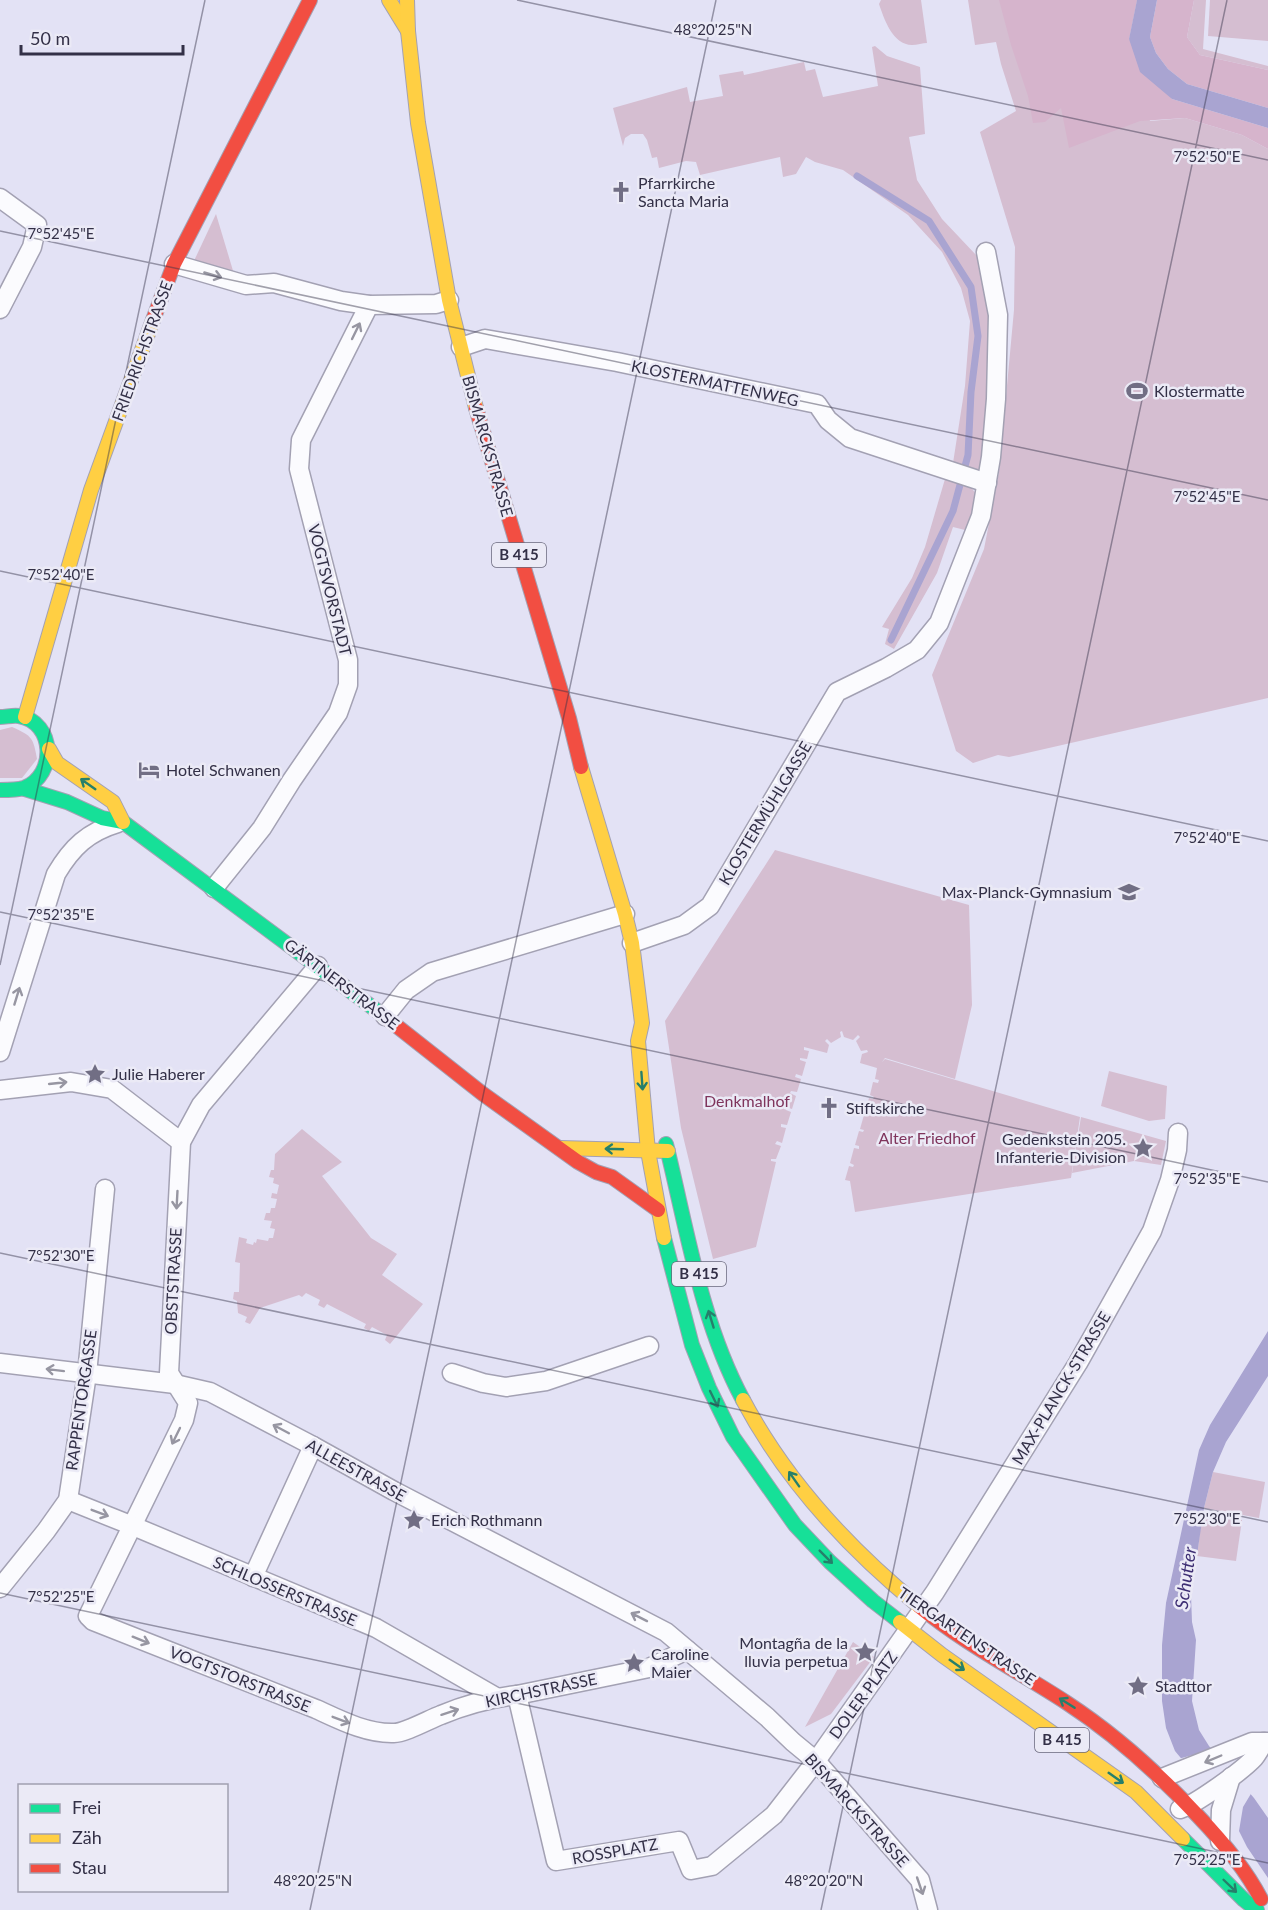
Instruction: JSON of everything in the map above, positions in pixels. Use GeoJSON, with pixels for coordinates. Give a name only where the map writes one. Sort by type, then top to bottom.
{"type":"FeatureCollection","features":[{"type":"Feature","properties":{"kind":"main road"},"geometry":{"type":"LineString","coordinates":[[388,0],[408,31]]}},
{"type":"Feature","properties":{"kind":"main road","name":"BISMARCKSTRASSE"},"geometry":{"type":"LineString","coordinates":[[407,0],[408,31],[424,164],[449,300],[483,435],[565,707],[632,943],[642,1023],[638,1041],[650,1166]]}},
{"type":"Feature","properties":{"kind":"main road","name":"FRIEDRICHSTRASSE"},"geometry":{"type":"LineString","coordinates":[[25,717],[91,490],[174,264],[312,1]]}},
{"type":"Feature","properties":{"kind":"main road"},"geometry":{"type":"LineString","coordinates":[[0,717],[15,715],[25,717]]}},
{"type":"Feature","properties":{"kind":"main road","name":"GÄRTNERSTRASSE"},"geometry":{"type":"LineString","coordinates":[[25,717],[41,730],[57,763],[113,802],[123,822]]}},
{"type":"Feature","properties":{"kind":"main road"},"geometry":{"type":"LineString","coordinates":[[25,789],[43,773],[48,762],[49,749]]}},
{"type":"Feature","properties":{"kind":"main road","name":"GÄRTNERSTRASSE"},"geometry":{"type":"LineString","coordinates":[[0,790],[25,789],[67,802],[102,818],[123,822],[385,1016],[483,1094],[579,1162],[596,1172],[612,1177],[658,1210]]}},
{"type":"Feature","properties":{"kind":"main road","name":"BISMARCKSTRASSE"},"geometry":{"type":"LineString","coordinates":[[642,1023],[651,1038]]}},
{"type":"Feature","properties":{"kind":"main road","name":"B 415"},"geometry":{"type":"LineString","coordinates":[[663,1130],[668,1151]]}},
{"type":"Feature","properties":{"kind":"main road"},"geometry":{"type":"LineString","coordinates":[[560,1148],[668,1151]]}},
{"type":"Feature","properties":{"kind":"main road"},"geometry":{"type":"LineString","coordinates":[[612,1177],[650,1166],[668,1151]]}},
{"type":"Feature","properties":{"kind":"main road","name":"TIERGARTENSTRASSE"},"geometry":{"type":"LineString","coordinates":[[668,1151],[680,1205],[722,1354],[750,1417],[812,1505],[887,1581],[923,1610],[1112,1734],[1162,1778],[1220,1840],[1255,1888],[1266,1910]]}},
{"type":"Feature","properties":{"kind":"main road","name":"TIERGARTENSTRASSE"},"geometry":{"type":"LineString","coordinates":[[650,1166],[658,1210],[692,1345],[709,1388],[733,1437],[795,1525],[830,1562],[910,1630],[1136,1792],[1244,1900],[1257,1910]]}},
{"type":"Feature","properties":{"kind":"street"},"geometry":{"type":"LineString","coordinates":[[0,198],[37,225],[32,247],[0,309]]}},
{"type":"Feature","properties":{"kind":"street"},"geometry":{"type":"LineString","coordinates":[[979,481],[996,399],[998,315],[986,252]]}},
{"type":"Feature","properties":{"kind":"street"},"geometry":{"type":"LineString","coordinates":[[174,264],[246,285],[274,283],[341,301],[369,305],[436,304],[449,300]]}},
{"type":"Feature","properties":{"kind":"street","name":"VOGTSVORSTADT"},"geometry":{"type":"LineString","coordinates":[[214,888],[262,828],[338,713],[348,685],[348,660],[298,469],[302,440],[369,305]]}},
{"type":"Feature","properties":{"kind":"street","name":"KLOSTERMATTENWEG"},"geometry":{"type":"LineString","coordinates":[[461,347],[485,339],[617,362],[817,404],[828,420],[850,438],[979,481]]}},
{"type":"Feature","properties":{"kind":"street","name":"KLOSTERMÜHLGASSE"},"geometry":{"type":"LineString","coordinates":[[632,943],[684,925],[710,906],[837,692],[917,650],[939,623],[981,516],[979,481]]}},
{"type":"Feature","properties":{"kind":"street"},"geometry":{"type":"LineString","coordinates":[[0,1052],[56,874],[63,861],[76,846],[94,831],[123,822]]}},
{"type":"Feature","properties":{"kind":"street"},"geometry":{"type":"LineString","coordinates":[[385,1016],[406,990],[432,972],[625,914]]}},
{"type":"Feature","properties":{"kind":"street","name":"OBSTSTRASSE"},"geometry":{"type":"LineString","coordinates":[[88,1616],[184,1420],[188,1403],[169,1373],[181,1142],[201,1105],[318,966]]}},
{"type":"Feature","properties":{"kind":"street"},"geometry":{"type":"LineString","coordinates":[[0,1090],[71,1082],[112,1089],[181,1142]]}},
{"type":"Feature","properties":{"kind":"street","name":"MAX-PLANCK-STRASSE"},"geometry":{"type":"LineString","coordinates":[[910,1630],[972,1535],[1072,1372],[1152,1231],[1170,1180],[1177,1150],[1178,1133]]}},
{"type":"Feature","properties":{"kind":"street","name":"RAPPENTORGASSE"},"geometry":{"type":"LineString","coordinates":[[0,1588],[68,1500],[87,1374],[105,1189]]}},
{"type":"Feature","properties":{"kind":"street"},"geometry":{"type":"LineString","coordinates":[[452,1373],[483,1383],[506,1387],[546,1381],[649,1346]]}},
{"type":"Feature","properties":{"kind":"street","name":"ALLEESTRASSE"},"geometry":{"type":"LineString","coordinates":[[0,1363],[176,1384],[210,1392],[394,1491],[666,1632],[687,1650]]}},
{"type":"Feature","properties":{"kind":"street"},"geometry":{"type":"LineString","coordinates":[[253,1577],[313,1446]]}},
{"type":"Feature","properties":{"kind":"street","name":"SCHLOSSERSTRASSE"},"geometry":{"type":"LineString","coordinates":[[68,1500],[375,1628],[495,1697]]}},
{"type":"Feature","properties":{"kind":"street","name":"VOGTSTORSTRASSE"},"geometry":{"type":"LineString","coordinates":[[88,1616],[93,1621],[341,1720],[367,1729],[396,1733]]}},
{"type":"Feature","properties":{"kind":"street","name":"DOLER PLATZ"},"geometry":{"type":"LineString","coordinates":[[816,1761],[910,1630]]}},
{"type":"Feature","properties":{"kind":"street","name":"KIRCHSTRASSE"},"geometry":{"type":"LineString","coordinates":[[396,1733],[495,1697],[517,1695],[649,1668],[687,1650]]}},
{"type":"Feature","properties":{"kind":"street","name":"BISMARCKSTRASSE"},"geometry":{"type":"LineString","coordinates":[[687,1650],[816,1761],[920,1880],[928,1910]]}},
{"type":"Feature","properties":{"kind":"street","name":"ROSSPLATZ"},"geometry":{"type":"LineString","coordinates":[[517,1695],[556,1861],[679,1841],[691,1870],[712,1866],[774,1815],[816,1761]]}},
{"type":"Feature","properties":{"kind":"street"},"geometry":{"type":"LineString","coordinates":[[1162,1778],[1252,1742],[1266,1742]]}},
{"type":"Feature","properties":{"kind":"street"},"geometry":{"type":"LineString","coordinates":[[1158,1815],[1189,1806],[1253,1759],[1266,1742]]}},
{"type":"Feature","properties":{"kind":"street"},"geometry":{"type":"LineString","coordinates":[[1220,1840],[1221,1810],[1231,1777]]}},
{"type":"Feature","properties":{"kind":"green space"},"geometry":{"type":"Polygon","coordinates":[[[881,0],[921,0],[927,43],[912,45],[900,41],[887,24],[879,4],[881,0]]]}},
{"type":"Feature","properties":{"kind":"green space","name":"Klostermatte"},"geometry":{"type":"Polygon","coordinates":[[[968,0],[1137,0],[1129,39],[1150,121],[1185,118],[1242,135],[1268,149],[1268,698],[1009,757],[998,755],[973,763],[956,751],[932,675],[984,549],[999,472],[1014,310],[1015,247],[980,132],[1016,111],[996,42],[975,45],[968,0]]]}},
{"type":"Feature","properties":{"kind":"green space"},"geometry":{"type":"Polygon","coordinates":[[[1194,0],[1206,0],[1203,49],[1268,66],[1268,70],[1200,55],[1187,37],[1194,0]]]}},
{"type":"Feature","properties":{"kind":"green space"},"geometry":{"type":"Polygon","coordinates":[[[1210,0],[1268,0],[1268,41],[1208,36],[1210,0]]]}},
{"type":"Feature","properties":{"kind":"green space"},"geometry":{"type":"Polygon","coordinates":[[[875,46],[887,56],[920,67],[925,134],[909,137],[917,180],[942,219],[977,256],[990,297],[984,462],[979,472],[953,463],[965,386],[970,321],[961,288],[942,252],[908,215],[843,170],[806,157],[796,174],[783,177],[780,157],[700,175],[696,162],[686,161],[659,168],[657,157],[652,158],[643,134],[631,134],[625,138],[623,146],[613,108],[687,87],[690,102],[723,96],[719,75],[743,71],[744,75],[804,62],[806,71],[815,69],[823,97],[878,86],[872,47],[875,46]]]}},
{"type":"Feature","properties":{"kind":"green space"},"geometry":{"type":"Polygon","coordinates":[[[216,214],[234,274],[193,263],[216,214]]]}},
{"type":"Feature","properties":{"kind":"green space"},"geometry":{"type":"Polygon","coordinates":[[[945,479],[970,486],[976,494],[976,510],[969,531],[953,527],[937,573],[894,649],[885,644],[889,629],[882,627],[912,578],[925,547],[945,479]]]}},
{"type":"Feature","properties":{"kind":"green space"},"geometry":{"type":"Polygon","coordinates":[[[12,727],[30,738],[37,759],[22,778],[0,778],[0,730],[12,727]]]}},
{"type":"Feature","properties":{"kind":"green space"},"geometry":{"type":"Polygon","coordinates":[[[775,850],[969,905],[972,1005],[955,1079],[885,1058],[882,1062],[885,1059],[1080,1117],[1071,1178],[855,1212],[850,1181],[845,1180],[849,1166],[854,1165],[850,1163],[854,1148],[859,1149],[859,1146],[855,1145],[859,1131],[864,1130],[860,1129],[864,1115],[869,1114],[865,1112],[869,1098],[874,1097],[870,1095],[873,1082],[878,1083],[879,1080],[875,1079],[877,1068],[860,1063],[862,1054],[868,1052],[867,1050],[861,1051],[856,1041],[860,1037],[858,1035],[853,1040],[844,1037],[842,1031],[840,1032],[841,1037],[831,1043],[827,1039],[825,1041],[829,1045],[827,1053],[804,1047],[804,1050],[809,1051],[807,1059],[800,1058],[806,1062],[802,1076],[796,1074],[795,1077],[801,1079],[797,1092],[791,1091],[790,1093],[796,1096],[792,1109],[786,1107],[786,1110],[791,1112],[787,1125],[781,1124],[781,1127],[786,1128],[782,1143],[777,1141],[775,1144],[781,1146],[776,1159],[771,1159],[776,1162],[756,1247],[713,1259],[681,1128],[665,1021],[775,850]]]}},
{"type":"Feature","properties":{"kind":"green space"},"geometry":{"type":"Polygon","coordinates":[[[1109,1071],[1167,1086],[1165,1119],[1149,1121],[1101,1106],[1109,1071]]]}},
{"type":"Feature","properties":{"kind":"green space"},"geometry":{"type":"Polygon","coordinates":[[[1081,1117],[1166,1141],[1161,1165],[1134,1161],[1072,1173],[1081,1117]]]}},
{"type":"Feature","properties":{"kind":"green space"},"geometry":{"type":"Polygon","coordinates":[[[302,1129],[342,1162],[322,1176],[371,1238],[397,1254],[382,1275],[423,1304],[390,1344],[385,1340],[387,1335],[372,1327],[369,1331],[364,1328],[366,1324],[327,1304],[324,1308],[318,1305],[320,1300],[306,1293],[302,1297],[299,1295],[260,1308],[250,1324],[245,1322],[247,1317],[238,1313],[237,1301],[233,1299],[234,1292],[239,1292],[240,1263],[235,1262],[239,1237],[247,1239],[246,1243],[253,1245],[257,1239],[268,1241],[269,1238],[273,1238],[275,1229],[270,1228],[272,1221],[264,1220],[266,1213],[270,1213],[271,1208],[275,1208],[277,1199],[271,1198],[272,1193],[277,1194],[279,1185],[273,1183],[274,1178],[269,1177],[271,1170],[274,1170],[275,1154],[302,1129]]]}},
{"type":"Feature","properties":{"kind":"green space"},"geometry":{"type":"Polygon","coordinates":[[[1213,1472],[1265,1482],[1259,1518],[1204,1508],[1213,1472]]]}},
{"type":"Feature","properties":{"kind":"green space"},"geometry":{"type":"Polygon","coordinates":[[[1202,1515],[1242,1520],[1236,1561],[1197,1556],[1202,1515]]]}},
{"type":"Feature","properties":{"kind":"green space"},"geometry":{"type":"Polygon","coordinates":[[[853,1642],[874,1657],[831,1714],[805,1727],[853,1642]]]}},
{"type":"Feature","properties":{"kind":"shaded area"},"geometry":{"type":"Polygon","coordinates":[[[999,0],[1137,0],[1129,39],[1172,99],[1268,128],[1268,149],[1242,135],[1185,118],[1140,121],[1069,148],[1061,108],[1045,122],[1033,123],[1028,96],[999,0]]]}},
{"type":"Feature","properties":{"kind":"shaded area"},"geometry":{"type":"Polygon","coordinates":[[[1157,0],[1194,0],[1187,37],[1200,55],[1268,70],[1268,108],[1187,84],[1168,69],[1156,53],[1150,37],[1157,0]]]}},
{"type":"Feature","properties":{"kind":"water"},"geometry":{"type":"Polygon","coordinates":[[[1137,0],[1157,0],[1150,37],[1156,53],[1168,69],[1187,84],[1268,108],[1268,128],[1172,99],[1140,72],[1129,39],[1137,0]]]}},
{"type":"Feature","properties":{"kind":"water","name":"Schutter"},"geometry":{"type":"Polygon","coordinates":[[[1268,1331],[1268,1376],[1226,1442],[1213,1472],[1204,1508],[1191,1595],[1192,1622],[1196,1640],[1192,1701],[1199,1730],[1209,1746],[1254,1798],[1268,1818],[1268,1878],[1247,1847],[1235,1823],[1175,1751],[1166,1728],[1162,1701],[1162,1645],[1166,1603],[1199,1450],[1210,1425],[1268,1331]]]}},
{"type":"Feature","properties":{"kind":"pier"},"geometry":{"type":"Polygon","coordinates":[[[1215,1749],[1252,1792],[1243,1807],[1238,1837],[1232,1825],[1178,1759],[1215,1749]]]}},
{"type":"Feature","properties":{"kind":"waterway"},"geometry":{"type":"LineString","coordinates":[[857,176],[929,221],[971,287],[978,336],[971,392],[968,455],[953,511],[891,640]]}},
{"type":"Feature","properties":{"kind":"traffic: fast"},"geometry":{"type":"LineString","coordinates":[[0,717],[19,716],[31,720],[40,728],[47,749],[42,772],[35,781],[24,788],[0,790]]}},
{"type":"Feature","properties":{"kind":"traffic: fast"},"geometry":{"type":"LineString","coordinates":[[25,789],[67,802],[102,818],[123,822],[384,1016]]}},
{"type":"Feature","properties":{"kind":"traffic: fast"},"geometry":{"type":"LineString","coordinates":[[666,1144],[706,1307],[728,1370],[743,1400]]}},
{"type":"Feature","properties":{"kind":"traffic: fast"},"geometry":{"type":"LineString","coordinates":[[664,1238],[692,1345],[709,1388],[733,1437],[795,1525],[830,1562],[900,1622]]}},
{"type":"Feature","properties":{"kind":"traffic: fast"},"geometry":{"type":"LineString","coordinates":[[1183,1839],[1257,1910]]}},
{"type":"Feature","properties":{"kind":"traffic: slow"},"geometry":{"type":"LineString","coordinates":[[389,0],[408,31]]}},
{"type":"Feature","properties":{"kind":"traffic: slow"},"geometry":{"type":"LineString","coordinates":[[407,0],[418,123],[449,300],[476,408]]}},
{"type":"Feature","properties":{"kind":"traffic: slow"},"geometry":{"type":"LineString","coordinates":[[25,717],[91,490],[153,320]]}},
{"type":"Feature","properties":{"kind":"traffic: slow"},"geometry":{"type":"LineString","coordinates":[[49,749],[57,763],[113,802],[123,822]]}},
{"type":"Feature","properties":{"kind":"traffic: slow"},"geometry":{"type":"LineString","coordinates":[[581,767],[632,943],[642,1023],[638,1041],[648,1151],[664,1238]]}},
{"type":"Feature","properties":{"kind":"traffic: slow"},"geometry":{"type":"LineString","coordinates":[[560,1148],[668,1151]]}},
{"type":"Feature","properties":{"kind":"traffic: slow"},"geometry":{"type":"LineString","coordinates":[[743,1400],[779,1458],[820,1512],[868,1561],[919,1606]]}},
{"type":"Feature","properties":{"kind":"traffic: slow"},"geometry":{"type":"LineString","coordinates":[[900,1622],[942,1655],[1136,1792],[1183,1839]]}},
{"type":"Feature","properties":{"kind":"traffic: jam"},"geometry":{"type":"LineString","coordinates":[[153,320],[174,264],[310,0]]}},
{"type":"Feature","properties":{"kind":"traffic: jam"},"geometry":{"type":"LineString","coordinates":[[476,408],[569,718],[581,767]]}},
{"type":"Feature","properties":{"kind":"traffic: jam"},"geometry":{"type":"LineString","coordinates":[[384,1016],[483,1094],[578,1162],[596,1172],[612,1177],[658,1210]]}},
{"type":"Feature","properties":{"kind":"traffic: jam"},"geometry":{"type":"LineString","coordinates":[[919,1606],[973,1645],[1085,1715],[1136,1755],[1216,1835],[1240,1866],[1261,1899]]}},
{"type":"Feature","properties":{"kind":"place","name":"Pfarrkirche Sancta Maria"},"geometry":{"type":"Point","coordinates":[621,192]}},
{"type":"Feature","properties":{"kind":"place","name":"Klostermatte"},"geometry":{"type":"Point","coordinates":[1137,391]}},
{"type":"Feature","properties":{"kind":"place","name":"Hotel Schwanen"},"geometry":{"type":"Point","coordinates":[149,770]}},
{"type":"Feature","properties":{"kind":"place","name":"Max-Planck-Gymnasium"},"geometry":{"type":"Point","coordinates":[1129,892]}},
{"type":"Feature","properties":{"kind":"place","name":"Julie Haberer"},"geometry":{"type":"Point","coordinates":[95,1074]}},
{"type":"Feature","properties":{"kind":"place","name":"Stiftskirche"},"geometry":{"type":"Point","coordinates":[829,1108]}},
{"type":"Feature","properties":{"kind":"place","name":"Gedenkstein 205. Infanterie-Division"},"geometry":{"type":"Point","coordinates":[1143,1148]}},
{"type":"Feature","properties":{"kind":"place","name":"Erich Rothmann"},"geometry":{"type":"Point","coordinates":[414,1520]}},
{"type":"Feature","properties":{"kind":"place","name":"Montagña de la lluvia perpetua"},"geometry":{"type":"Point","coordinates":[865,1652]}},
{"type":"Feature","properties":{"kind":"place","name":"Caroline Maier"},"geometry":{"type":"Point","coordinates":[634,1663]}},
{"type":"Feature","properties":{"kind":"place","name":"Stadttor"},"geometry":{"type":"Point","coordinates":[1138,1686]}},
{"type":"Feature","properties":{"kind":"park label","name":"Denkmalhof"},"geometry":{"type":"Point","coordinates":[747,1101]}},
{"type":"Feature","properties":{"kind":"park label","name":"Alter Friedhof"},"geometry":{"type":"Point","coordinates":[927,1138]}}]}
